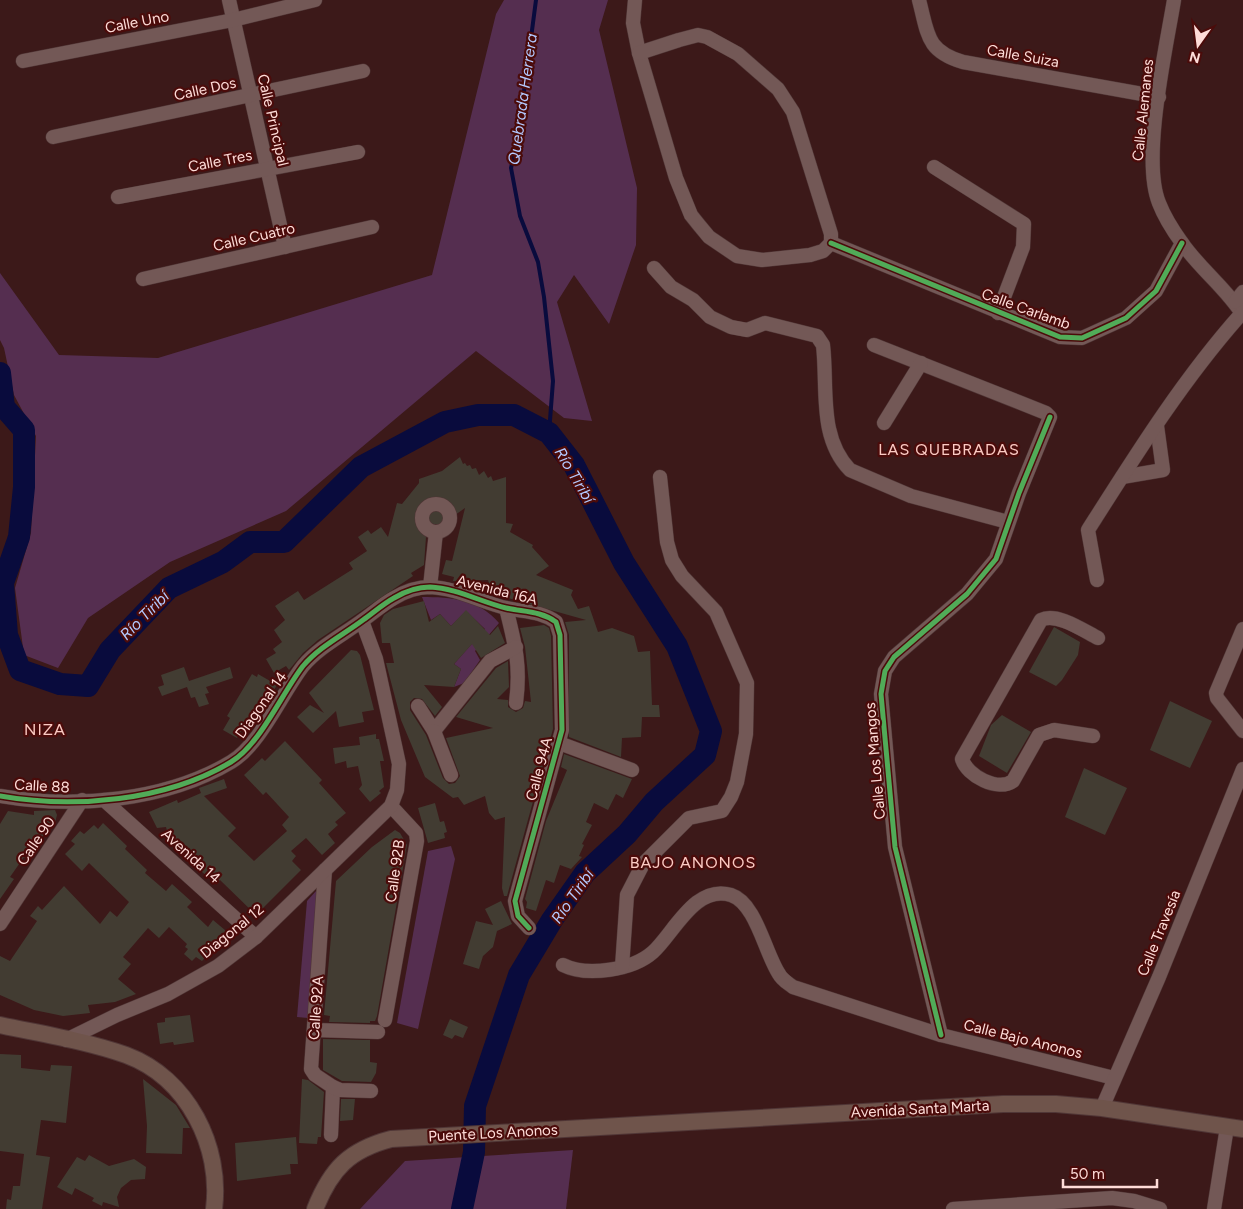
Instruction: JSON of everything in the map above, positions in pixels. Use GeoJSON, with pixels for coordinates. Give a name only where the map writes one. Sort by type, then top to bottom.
{"type":"FeatureCollection","features":[{"type":"Feature","properties":{"kind":"main road"},"geometry":{"type":"LineString","coordinates":[[0,1025],[127,1056],[145,1065],[176,1089],[192,1109],[206,1137],[214,1164],[216,1192],[214,1209]]}},
{"type":"Feature","properties":{"kind":"main road","name":"Avenida Santa Marta"},"geometry":{"type":"LineString","coordinates":[[596,1127],[1003,1104],[1056,1104],[1102,1108],[1235,1128]]}},
{"type":"Feature","properties":{"kind":"main road","name":"Puente Los Anonos"},"geometry":{"type":"LineString","coordinates":[[315,1209],[324,1185],[338,1167],[354,1154],[372,1144],[391,1139],[596,1127]]}},
{"type":"Feature","properties":{"kind":"street","name":"Calle Principal"},"geometry":{"type":"LineString","coordinates":[[228,0],[285,247]]}},
{"type":"Feature","properties":{"kind":"street","name":"Calle Uno"},"geometry":{"type":"LineString","coordinates":[[23,61],[233,20],[315,0]]}},
{"type":"Feature","properties":{"kind":"street"},"geometry":{"type":"LineString","coordinates":[[635,0],[633,23],[639,53],[676,178],[691,215],[709,237],[736,256],[762,260],[810,255],[823,251],[831,243],[831,234],[793,112],[778,89],[738,54],[707,37],[698,35],[639,53]]}},
{"type":"Feature","properties":{"kind":"street","name":"Calle Suiza"},"geometry":{"type":"LineString","coordinates":[[919,0],[932,45],[946,57],[963,62],[1159,97]]}},
{"type":"Feature","properties":{"kind":"street","name":"Calle Alemanes"},"geometry":{"type":"LineString","coordinates":[[1174,0],[1159,97],[1153,154],[1155,184],[1159,203],[1182,243],[1241,306]]}},
{"type":"Feature","properties":{"kind":"street","name":"Calle Dos"},"geometry":{"type":"LineString","coordinates":[[52,137],[363,71]]}},
{"type":"Feature","properties":{"kind":"street","name":"Calle Tres"},"geometry":{"type":"LineString","coordinates":[[118,197],[358,152]]}},
{"type":"Feature","properties":{"kind":"street"},"geometry":{"type":"LineString","coordinates":[[934,167],[1024,224],[1024,248],[998,313]]}},
{"type":"Feature","properties":{"kind":"street","name":"Calle Cuatro"},"geometry":{"type":"LineString","coordinates":[[142,279],[372,227]]}},
{"type":"Feature","properties":{"kind":"street","name":"Calle Carlamb"},"geometry":{"type":"LineString","coordinates":[[831,243],[1060,337],[1082,338],[1126,318],[1156,291],[1182,243]]}},
{"type":"Feature","properties":{"kind":"street"},"geometry":{"type":"LineString","coordinates":[[654,268],[670,287],[693,300],[710,317],[731,327],[747,330],[765,323],[817,336],[823,345],[827,425],[830,440],[843,463],[850,470],[911,496],[1008,522]]}},
{"type":"Feature","properties":{"kind":"street"},"geometry":{"type":"LineString","coordinates":[[1097,580],[1088,530],[1122,476],[1241,306]]}},
{"type":"Feature","properties":{"kind":"street"},"geometry":{"type":"LineString","coordinates":[[874,345],[921,363],[884,422]]}},
{"type":"Feature","properties":{"kind":"street","name":"Calle Los Mangos"},"geometry":{"type":"LineString","coordinates":[[921,363],[1046,413],[1050,417],[1008,522],[1000,551],[992,567],[967,594],[894,656],[885,671],[881,694],[894,847],[941,1035]]}},
{"type":"Feature","properties":{"kind":"street"},"geometry":{"type":"LineString","coordinates":[[1122,476],[1163,470],[1158,426]]}},
{"type":"Feature","properties":{"kind":"street"},"geometry":{"type":"LineString","coordinates":[[622,967],[627,895],[642,864],[689,818],[722,812],[731,797],[736,782],[746,734],[747,683],[716,612],[682,576],[672,560],[667,542],[660,477]]}},
{"type":"Feature","properties":{"kind":"street"},"geometry":{"type":"LineString","coordinates":[[430,587],[436,532]]}},
{"type":"Feature","properties":{"kind":"street","name":"Avenida 16A"},"geometry":{"type":"LineString","coordinates":[[362,621],[393,598],[412,590],[430,587],[467,595],[506,608],[546,615]]}},
{"type":"Feature","properties":{"kind":"street"},"geometry":{"type":"LineString","coordinates":[[506,608],[516,647],[519,679],[516,703]]}},
{"type":"Feature","properties":{"kind":"street","name":"Calle 94A"},"geometry":{"type":"LineString","coordinates":[[529,928],[518,916],[515,902],[560,743],[563,703],[560,635],[556,622],[546,615]]}},
{"type":"Feature","properties":{"kind":"street"},"geometry":{"type":"LineString","coordinates":[[1093,736],[1054,730],[1039,735],[1013,781],[1007,785],[993,784],[968,770],[962,759],[1042,620],[1046,617],[1057,619],[1098,638]]}},
{"type":"Feature","properties":{"kind":"street"},"geometry":{"type":"LineString","coordinates":[[362,621],[376,659],[399,764],[397,790],[391,806]]}},
{"type":"Feature","properties":{"kind":"street","name":"Diagonal 14"},"geometry":{"type":"LineString","coordinates":[[82,800],[104,800],[162,791],[210,773],[232,762],[244,752],[304,665],[321,649],[362,621]]}},
{"type":"Feature","properties":{"kind":"street"},"geometry":{"type":"LineString","coordinates":[[1243,629],[1216,693],[1220,702],[1243,731]]}},
{"type":"Feature","properties":{"kind":"street"},"geometry":{"type":"LineString","coordinates":[[434,731],[490,661],[516,647]]}},
{"type":"Feature","properties":{"kind":"street"},"geometry":{"type":"LineString","coordinates":[[418,706],[434,731],[451,775]]}},
{"type":"Feature","properties":{"kind":"street"},"geometry":{"type":"LineString","coordinates":[[560,743],[632,770]]}},
{"type":"Feature","properties":{"kind":"street","name":"Calle Travesía"},"geometry":{"type":"LineString","coordinates":[[1102,1108],[1159,977],[1243,770]]}},
{"type":"Feature","properties":{"kind":"street","name":"Calle 88"},"geometry":{"type":"LineString","coordinates":[[0,796],[22,800],[82,800]]}},
{"type":"Feature","properties":{"kind":"street","name":"Calle 90"},"geometry":{"type":"LineString","coordinates":[[0,924],[82,800]]}},
{"type":"Feature","properties":{"kind":"street","name":"Avenida 14"},"geometry":{"type":"LineString","coordinates":[[104,800],[256,937]]}},
{"type":"Feature","properties":{"kind":"street","name":"Diagonal 12"},"geometry":{"type":"LineString","coordinates":[[66,1040],[117,1014],[168,994],[218,966],[256,937],[391,806]]}},
{"type":"Feature","properties":{"kind":"street","name":"Calle 92B"},"geometry":{"type":"LineString","coordinates":[[315,1030],[381,1026],[417,841],[416,833],[391,806]]}},
{"type":"Feature","properties":{"kind":"street","name":"Calle 92A"},"geometry":{"type":"LineString","coordinates":[[325,870],[311,1069],[315,1075],[334,1087]]}},
{"type":"Feature","properties":{"kind":"street","name":"Calle Bajo Anonos"},"geometry":{"type":"LineString","coordinates":[[563,965],[582,972],[604,971],[622,967],[652,954],[700,900],[709,896],[728,894],[736,897],[748,908],[779,974],[793,987],[941,1035],[1114,1078]]}},
{"type":"Feature","properties":{"kind":"street"},"geometry":{"type":"LineString","coordinates":[[331,1135],[334,1087],[340,1090],[370,1091]]}},
{"type":"Feature","properties":{"kind":"street"},"geometry":{"type":"LineString","coordinates":[[1214,1209],[1235,1128]]}},
{"type":"Feature","properties":{"kind":"street"},"geometry":{"type":"LineString","coordinates":[[952,1209],[1112,1198],[1134,1201],[1160,1209]]}},
{"type":"Feature","properties":{"kind":"shaded area"},"geometry":{"type":"Polygon","coordinates":[[[504,0],[608,0],[599,30],[637,188],[636,245],[609,324],[574,275],[557,302],[592,421],[564,418],[476,351],[286,511],[170,562],[88,618],[58,668],[24,655],[15,588],[31,533],[36,436],[14,395],[4,348],[0,340],[0,273],[59,355],[158,358],[432,275],[496,14],[504,0]]]}},
{"type":"Feature","properties":{"kind":"shaded area"},"geometry":{"type":"Polygon","coordinates":[[[422,597],[454,599],[473,604],[483,609],[499,623],[475,651],[480,660],[464,683],[454,687],[461,669],[454,664],[485,629],[466,611],[451,626],[440,614],[431,620],[422,597]]]}},
{"type":"Feature","properties":{"kind":"shaded area"},"geometry":{"type":"Polygon","coordinates":[[[451,846],[455,859],[418,1029],[397,1023],[428,851],[451,846]]]}},
{"type":"Feature","properties":{"kind":"shaded area"},"geometry":{"type":"Polygon","coordinates":[[[317,890],[308,1018],[297,1017],[307,901],[317,890]]]}},
{"type":"Feature","properties":{"kind":"shaded area"},"geometry":{"type":"Polygon","coordinates":[[[573,1150],[566,1209],[360,1209],[405,1161],[573,1150]]]}},
{"type":"Feature","properties":{"kind":"building"},"geometry":{"type":"Polygon","coordinates":[[[460,457],[463,464],[470,465],[472,469],[476,468],[479,475],[484,471],[488,478],[491,476],[493,481],[506,477],[506,523],[513,524],[510,532],[533,545],[532,547],[549,566],[536,575],[573,590],[571,595],[578,609],[589,606],[598,632],[612,628],[634,636],[638,652],[650,651],[652,705],[659,705],[660,717],[642,717],[641,737],[622,738],[621,757],[569,737],[569,635],[565,622],[586,620],[472,588],[489,583],[488,580],[453,581],[454,577],[442,574],[446,560],[452,561],[465,508],[441,525],[427,523],[424,565],[411,573],[413,576],[318,640],[303,653],[289,670],[286,666],[274,673],[266,659],[276,653],[273,649],[282,642],[274,630],[285,620],[275,606],[298,591],[304,600],[353,569],[349,563],[367,551],[358,537],[368,530],[371,534],[381,527],[388,537],[397,503],[402,504],[419,483],[419,479],[442,471],[460,457]]]}},
{"type":"Feature","properties":{"kind":"building"},"geometry":{"type":"Polygon","coordinates":[[[424,601],[429,622],[440,614],[451,626],[466,610],[490,635],[498,626],[505,643],[481,658],[472,644],[454,664],[461,669],[454,687],[424,685],[442,707],[435,716],[422,699],[414,698],[410,702],[410,710],[426,735],[443,778],[449,784],[455,783],[460,776],[446,738],[493,728],[456,717],[496,668],[508,661],[509,687],[497,699],[508,700],[508,707],[516,712],[523,708],[525,701],[531,702],[525,647],[520,628],[544,625],[549,628],[551,636],[553,729],[507,896],[504,896],[502,888],[505,817],[495,820],[489,813],[485,796],[464,805],[458,797],[453,798],[425,777],[401,720],[386,663],[394,663],[390,643],[382,643],[380,623],[384,615],[393,609],[424,601]]]}},
{"type":"Feature","properties":{"kind":"building"},"geometry":{"type":"Polygon","coordinates":[[[1054,627],[1080,642],[1078,655],[1056,686],[1029,672],[1054,627]]]}},
{"type":"Feature","properties":{"kind":"building"},"geometry":{"type":"Polygon","coordinates":[[[351,650],[357,651],[360,655],[374,710],[362,712],[364,722],[339,727],[336,711],[313,733],[297,717],[310,705],[324,713],[309,693],[351,650]]]}},
{"type":"Feature","properties":{"kind":"building"},"geometry":{"type":"Polygon","coordinates":[[[184,667],[189,681],[230,667],[233,678],[206,687],[209,693],[205,694],[209,704],[199,707],[195,697],[191,698],[187,687],[162,696],[158,687],[164,685],[161,675],[184,667]]]}},
{"type":"Feature","properties":{"kind":"building"},"geometry":{"type":"Polygon","coordinates":[[[252,674],[257,677],[258,674],[277,685],[272,693],[269,691],[249,729],[244,726],[237,738],[223,730],[230,718],[227,716],[252,674]]]}},
{"type":"Feature","properties":{"kind":"building"},"geometry":{"type":"Polygon","coordinates":[[[1170,701],[1212,721],[1190,768],[1150,750],[1170,701]]]}},
{"type":"Feature","properties":{"kind":"building"},"geometry":{"type":"Polygon","coordinates":[[[1002,715],[1031,732],[1007,773],[979,756],[991,725],[1002,715]]]}},
{"type":"Feature","properties":{"kind":"building"},"geometry":{"type":"Polygon","coordinates":[[[376,734],[384,761],[380,761],[384,787],[379,791],[381,793],[370,802],[359,789],[362,785],[358,766],[347,768],[346,761],[335,764],[333,748],[360,745],[359,737],[376,734]]]}},
{"type":"Feature","properties":{"kind":"building"},"geometry":{"type":"Polygon","coordinates":[[[285,741],[322,780],[319,783],[346,813],[335,822],[338,825],[328,834],[335,843],[322,855],[306,838],[291,851],[296,856],[292,861],[301,870],[256,915],[220,880],[217,884],[202,872],[168,835],[166,827],[157,828],[149,812],[177,800],[178,803],[201,793],[199,788],[224,779],[227,788],[204,796],[236,828],[228,836],[254,861],[287,831],[282,825],[289,817],[266,792],[263,795],[244,775],[262,758],[265,761],[285,741]]]}},
{"type":"Feature","properties":{"kind":"building"},"geometry":{"type":"Polygon","coordinates":[[[564,754],[632,779],[623,798],[616,794],[608,810],[594,803],[586,822],[592,825],[582,844],[584,845],[579,856],[582,857],[571,869],[560,865],[554,883],[546,880],[536,911],[526,908],[527,902],[525,899],[546,821],[567,770],[561,767],[564,754]]]}},
{"type":"Feature","properties":{"kind":"building"},"geometry":{"type":"Polygon","coordinates":[[[1084,768],[1127,788],[1105,835],[1065,817],[1084,768]]]}},
{"type":"Feature","properties":{"kind":"building"},"geometry":{"type":"Polygon","coordinates":[[[435,803],[440,822],[444,821],[447,832],[444,833],[445,838],[428,843],[418,808],[435,803]]]}},
{"type":"Feature","properties":{"kind":"building"},"geometry":{"type":"Polygon","coordinates":[[[55,810],[57,815],[55,823],[52,821],[33,853],[31,852],[26,858],[24,857],[10,877],[14,879],[0,899],[0,824],[8,811],[34,815],[34,811],[55,810]]]}},
{"type":"Feature","properties":{"kind":"building"},"geometry":{"type":"Polygon","coordinates":[[[103,823],[127,846],[125,849],[147,870],[145,873],[166,891],[172,884],[192,902],[187,907],[208,927],[213,920],[232,936],[219,950],[216,946],[202,961],[196,957],[192,961],[184,954],[188,949],[185,947],[187,944],[169,927],[159,938],[148,928],[123,957],[131,964],[118,979],[136,994],[115,1002],[88,1005],[90,1013],[63,1016],[34,1010],[0,995],[0,956],[10,961],[37,921],[30,916],[38,906],[42,910],[64,886],[100,924],[110,911],[117,917],[129,902],[89,863],[82,871],[65,854],[75,844],[71,841],[80,831],[84,834],[94,825],[98,829],[103,823]]]}},
{"type":"Feature","properties":{"kind":"building"},"geometry":{"type":"Polygon","coordinates":[[[395,830],[400,833],[407,845],[377,1016],[375,1021],[370,1021],[370,1023],[329,1022],[330,1016],[324,1015],[336,881],[372,847],[395,830]]]}},
{"type":"Feature","properties":{"kind":"building"},"geometry":{"type":"Polygon","coordinates":[[[501,901],[512,924],[497,931],[493,947],[483,956],[479,969],[463,964],[476,921],[493,925],[485,909],[501,901]]]}},
{"type":"Feature","properties":{"kind":"building"},"geometry":{"type":"Polygon","coordinates":[[[190,1015],[194,1042],[174,1045],[173,1042],[160,1044],[157,1023],[165,1022],[165,1018],[190,1015]]]}},
{"type":"Feature","properties":{"kind":"building"},"geometry":{"type":"Polygon","coordinates":[[[450,1019],[468,1027],[463,1038],[455,1035],[452,1039],[443,1035],[450,1019]]]}},
{"type":"Feature","properties":{"kind":"building"},"geometry":{"type":"Polygon","coordinates":[[[323,1039],[370,1040],[370,1062],[377,1063],[376,1073],[371,1082],[342,1081],[323,1070],[323,1039]]]}},
{"type":"Feature","properties":{"kind":"building"},"geometry":{"type":"Polygon","coordinates":[[[0,1054],[21,1055],[21,1068],[50,1071],[51,1065],[72,1066],[66,1123],[41,1120],[36,1155],[50,1157],[42,1209],[6,1209],[7,1199],[11,1200],[13,1186],[20,1186],[24,1154],[0,1151],[0,1054]]]}},
{"type":"Feature","properties":{"kind":"building"},"geometry":{"type":"Polygon","coordinates":[[[143,1079],[176,1105],[190,1128],[183,1128],[182,1154],[146,1153],[147,1126],[143,1079]]]}},
{"type":"Feature","properties":{"kind":"building"},"geometry":{"type":"Polygon","coordinates":[[[302,1079],[308,1080],[324,1092],[321,1137],[318,1137],[317,1144],[299,1143],[302,1079]]]}},
{"type":"Feature","properties":{"kind":"building"},"geometry":{"type":"Polygon","coordinates":[[[341,1099],[355,1099],[353,1120],[340,1121],[341,1099]]]}},
{"type":"Feature","properties":{"kind":"building"},"geometry":{"type":"Polygon","coordinates":[[[296,1137],[298,1164],[290,1164],[291,1174],[237,1181],[235,1143],[296,1137]]]}},
{"type":"Feature","properties":{"kind":"building"},"geometry":{"type":"Polygon","coordinates":[[[89,1155],[109,1166],[134,1159],[146,1167],[145,1179],[131,1180],[121,1188],[117,1197],[119,1207],[103,1202],[102,1206],[92,1201],[94,1198],[75,1188],[72,1195],[57,1187],[77,1157],[85,1161],[89,1155]]]}},
{"type":"Feature","properties":{"kind":"waterway","name":"Quebrada Herrera"},"geometry":{"type":"LineString","coordinates":[[536,0],[518,137],[511,168],[520,216],[538,262],[544,297],[553,381],[549,433]]}},
{"type":"Feature","properties":{"kind":"waterway","name":"Río Tiribí"},"geometry":{"type":"LineString","coordinates":[[0,373],[4,407],[24,430],[24,487],[19,537],[3,583],[7,635],[20,670],[60,684],[88,686],[110,650],[169,588],[223,562],[250,542],[284,542],[361,467],[445,422],[478,415],[514,415],[549,433],[574,465],[624,563],[677,646],[711,731],[705,755],[654,802],[627,834],[585,873],[552,920],[519,975],[475,1106],[474,1152],[462,1209]]}},
{"type":"Feature","properties":{"kind":"cycle path"},"geometry":{"type":"LineString","coordinates":[[831,243],[1060,337],[1082,338],[1126,318],[1156,291],[1182,243]]}},
{"type":"Feature","properties":{"kind":"cycle path"},"geometry":{"type":"LineString","coordinates":[[941,1035],[895,847],[881,694],[885,671],[894,657],[967,594],[996,559],[1019,493],[1050,417]]}},
{"type":"Feature","properties":{"kind":"cycle path"},"geometry":{"type":"LineString","coordinates":[[0,796],[58,802],[119,799],[178,786],[205,775],[231,762],[252,744],[303,666],[324,647],[386,603],[402,594],[425,587],[449,590],[506,608],[532,612],[550,618],[556,622],[560,635],[562,730],[515,901],[518,916],[529,928]]}},
{"type":"Feature","properties":{"kind":"district","name":"LAS QUEBRADAS"},"geometry":{"type":"Point","coordinates":[949,449]}},
{"type":"Feature","properties":{"kind":"district","name":"NIZA"},"geometry":{"type":"Point","coordinates":[45,729]}},
{"type":"Feature","properties":{"kind":"district","name":"BAJO ANONOS"},"geometry":{"type":"Point","coordinates":[693,862]}}]}
